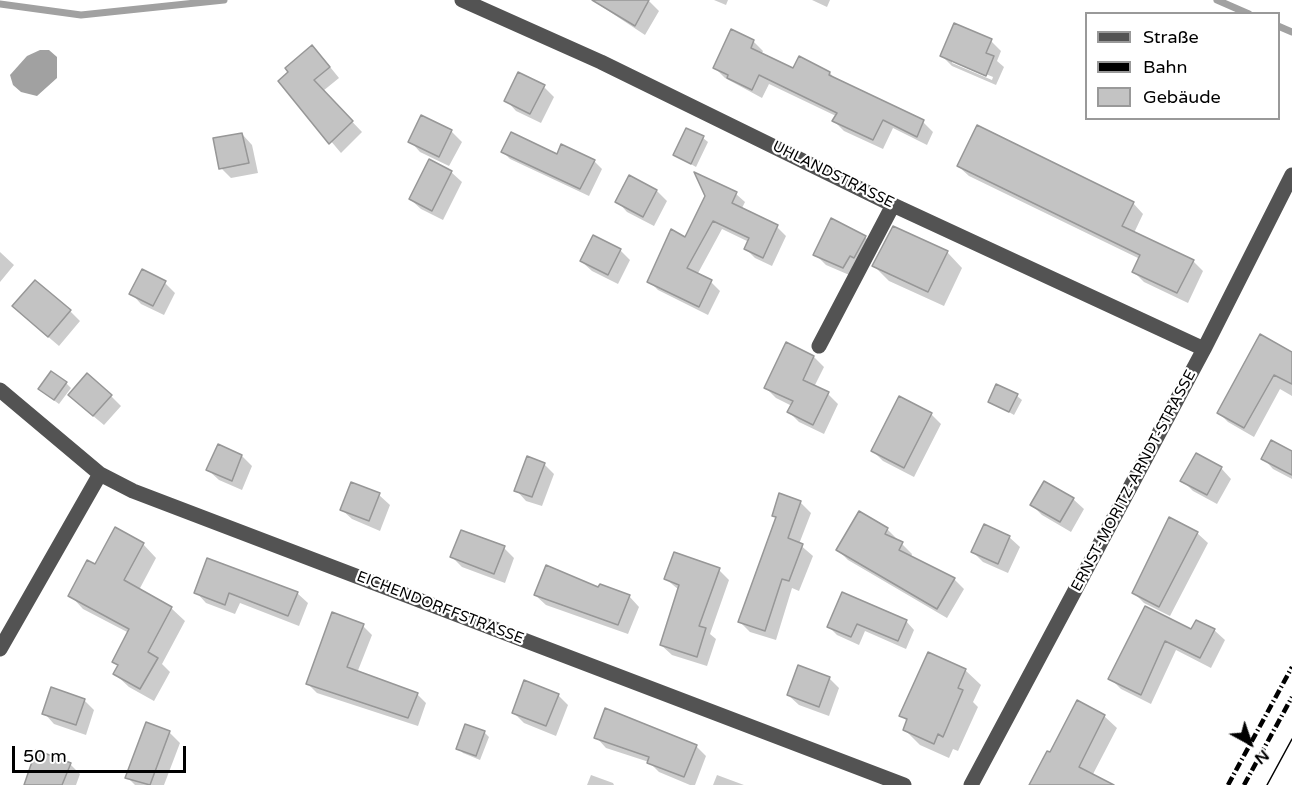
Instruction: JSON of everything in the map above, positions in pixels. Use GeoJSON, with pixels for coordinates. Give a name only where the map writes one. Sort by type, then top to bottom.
{"type":"FeatureCollection","features":[{"type":"Feature","properties":{"kind":"street","name":"UHLANDSTRASSE"},"geometry":{"type":"LineString","coordinates":[[462,0],[601,62],[893,205],[1204,349]]}},
{"type":"Feature","properties":{"kind":"street","name":"ERNST-MORITZ-ARNDT-STRASSE"},"geometry":{"type":"LineString","coordinates":[[971,785],[1204,349],[1292,175]]}},
{"type":"Feature","properties":{"kind":"street"},"geometry":{"type":"LineString","coordinates":[[819,346],[893,205]]}},
{"type":"Feature","properties":{"kind":"street","name":"EICHENDORFFSTRASSE"},"geometry":{"type":"LineString","coordinates":[[0,390],[100,474],[134,491],[904,785]]}},
{"type":"Feature","properties":{"kind":"street"},"geometry":{"type":"LineString","coordinates":[[0,649],[100,474]]}},
{"type":"Feature","properties":{"kind":"shaded area"},"geometry":{"type":"Polygon","coordinates":[[[40,50],[49,50],[57,57],[57,78],[37,96],[21,92],[13,85],[10,75],[27,56],[40,50]]]}},
{"type":"Feature","properties":{"kind":"building"},"geometry":{"type":"Polygon","coordinates":[[[592,0],[649,0],[635,26],[592,0]]]}},
{"type":"Feature","properties":{"kind":"building"},"geometry":{"type":"Polygon","coordinates":[[[954,23],[992,39],[986,53],[994,56],[986,76],[940,56],[954,23]]]}},
{"type":"Feature","properties":{"kind":"building"},"geometry":{"type":"Polygon","coordinates":[[[731,29],[754,40],[751,48],[793,68],[799,56],[830,72],[829,75],[924,120],[917,137],[883,120],[873,140],[832,121],[837,113],[759,75],[752,90],[727,78],[728,75],[713,68],[731,29]]]}},
{"type":"Feature","properties":{"kind":"building"},"geometry":{"type":"Polygon","coordinates":[[[312,45],[330,67],[314,80],[353,121],[329,144],[278,81],[288,72],[285,68],[312,45]]]}},
{"type":"Feature","properties":{"kind":"building"},"geometry":{"type":"Polygon","coordinates":[[[518,72],[545,85],[530,114],[504,101],[518,72]]]}},
{"type":"Feature","properties":{"kind":"building"},"geometry":{"type":"Polygon","coordinates":[[[421,115],[452,130],[439,157],[408,142],[421,115]]]}},
{"type":"Feature","properties":{"kind":"building"},"geometry":{"type":"Polygon","coordinates":[[[977,125],[1134,202],[1122,226],[1194,260],[1177,293],[1132,272],[1140,255],[957,166],[977,125]]]}},
{"type":"Feature","properties":{"kind":"building"},"geometry":{"type":"Polygon","coordinates":[[[686,128],[704,136],[691,164],[673,155],[686,128]]]}},
{"type":"Feature","properties":{"kind":"building"},"geometry":{"type":"Polygon","coordinates":[[[511,132],[557,154],[561,144],[595,160],[580,189],[501,152],[511,132]]]}},
{"type":"Feature","properties":{"kind":"building"},"geometry":{"type":"Polygon","coordinates":[[[242,133],[249,163],[219,169],[213,138],[242,133]]]}},
{"type":"Feature","properties":{"kind":"building"},"geometry":{"type":"Polygon","coordinates":[[[429,159],[452,171],[432,211],[409,199],[429,159]]]}},
{"type":"Feature","properties":{"kind":"building"},"geometry":{"type":"Polygon","coordinates":[[[694,172],[737,192],[732,203],[778,225],[763,258],[744,249],[749,238],[713,221],[687,268],[712,280],[699,307],[647,282],[671,229],[685,237],[705,196],[694,172]]]}},
{"type":"Feature","properties":{"kind":"building"},"geometry":{"type":"Polygon","coordinates":[[[629,175],[657,190],[643,217],[615,202],[629,175]]]}},
{"type":"Feature","properties":{"kind":"building"},"geometry":{"type":"Polygon","coordinates":[[[831,218],[866,236],[854,258],[850,256],[843,268],[813,255],[831,218]]]}},
{"type":"Feature","properties":{"kind":"building"},"geometry":{"type":"Polygon","coordinates":[[[893,226],[948,251],[928,292],[872,266],[893,226]]]}},
{"type":"Feature","properties":{"kind":"building"},"geometry":{"type":"Polygon","coordinates":[[[593,235],[621,249],[608,275],[580,261],[593,235]]]}},
{"type":"Feature","properties":{"kind":"building"},"geometry":{"type":"Polygon","coordinates":[[[142,269],[166,281],[153,306],[129,294],[142,269]]]}},
{"type":"Feature","properties":{"kind":"building"},"geometry":{"type":"Polygon","coordinates":[[[35,280],[71,310],[48,337],[12,306],[35,280]]]}},
{"type":"Feature","properties":{"kind":"building"},"geometry":{"type":"Polygon","coordinates":[[[1260,334],[1292,352],[1292,384],[1274,375],[1244,428],[1217,413],[1260,334]]]}},
{"type":"Feature","properties":{"kind":"building"},"geometry":{"type":"Polygon","coordinates":[[[786,342],[814,356],[803,380],[829,392],[813,425],[787,412],[793,401],[764,388],[786,342]]]}},
{"type":"Feature","properties":{"kind":"building"},"geometry":{"type":"Polygon","coordinates":[[[51,371],[67,382],[54,400],[38,389],[51,371]]]}},
{"type":"Feature","properties":{"kind":"building"},"geometry":{"type":"Polygon","coordinates":[[[87,373],[112,395],[93,416],[68,395],[87,373]]]}},
{"type":"Feature","properties":{"kind":"building"},"geometry":{"type":"Polygon","coordinates":[[[996,384],[1018,394],[1009,412],[988,402],[996,384]]]}},
{"type":"Feature","properties":{"kind":"building"},"geometry":{"type":"Polygon","coordinates":[[[899,396],[932,413],[904,468],[871,451],[899,396]]]}},
{"type":"Feature","properties":{"kind":"building"},"geometry":{"type":"Polygon","coordinates":[[[1271,440],[1292,451],[1292,475],[1261,459],[1271,440]]]}},
{"type":"Feature","properties":{"kind":"building"},"geometry":{"type":"Polygon","coordinates":[[[218,444],[242,455],[232,481],[206,470],[218,444]]]}},
{"type":"Feature","properties":{"kind":"building"},"geometry":{"type":"Polygon","coordinates":[[[1196,453],[1222,467],[1207,495],[1180,481],[1196,453]]]}},
{"type":"Feature","properties":{"kind":"building"},"geometry":{"type":"Polygon","coordinates":[[[527,456],[545,463],[532,497],[514,491],[527,456]]]}},
{"type":"Feature","properties":{"kind":"building"},"geometry":{"type":"Polygon","coordinates":[[[1044,481],[1074,498],[1060,522],[1030,505],[1044,481]]]}},
{"type":"Feature","properties":{"kind":"building"},"geometry":{"type":"Polygon","coordinates":[[[351,482],[380,493],[369,521],[340,510],[351,482]]]}},
{"type":"Feature","properties":{"kind":"building"},"geometry":{"type":"Polygon","coordinates":[[[779,493],[801,501],[788,538],[803,544],[789,581],[782,579],[765,631],[738,622],[776,517],[772,516],[779,493]]]}},
{"type":"Feature","properties":{"kind":"building"},"geometry":{"type":"Polygon","coordinates":[[[859,511],[888,528],[885,534],[903,542],[899,550],[955,578],[937,609],[836,550],[859,511]]]}},
{"type":"Feature","properties":{"kind":"building"},"geometry":{"type":"Polygon","coordinates":[[[1169,517],[1198,532],[1159,607],[1132,593],[1169,517]]]}},
{"type":"Feature","properties":{"kind":"building"},"geometry":{"type":"Polygon","coordinates":[[[984,524],[1010,536],[998,564],[971,552],[984,524]]]}},
{"type":"Feature","properties":{"kind":"building"},"geometry":{"type":"Polygon","coordinates":[[[115,527],[144,543],[124,580],[172,607],[148,652],[158,658],[140,689],[113,674],[118,665],[112,662],[129,629],[68,596],[87,560],[95,564],[115,527]]]}},
{"type":"Feature","properties":{"kind":"building"},"geometry":{"type":"Polygon","coordinates":[[[461,530],[505,546],[494,574],[450,557],[461,530]]]}},
{"type":"Feature","properties":{"kind":"building"},"geometry":{"type":"Polygon","coordinates":[[[674,552],[720,568],[699,626],[706,628],[697,657],[660,645],[679,585],[664,579],[674,552]]]}},
{"type":"Feature","properties":{"kind":"building"},"geometry":{"type":"Polygon","coordinates":[[[207,558],[298,592],[288,616],[229,593],[225,605],[194,593],[207,558]]]}},
{"type":"Feature","properties":{"kind":"building"},"geometry":{"type":"Polygon","coordinates":[[[546,565],[598,587],[600,584],[630,595],[618,625],[534,595],[546,565]]]}},
{"type":"Feature","properties":{"kind":"building"},"geometry":{"type":"Polygon","coordinates":[[[842,592],[907,620],[898,641],[857,624],[851,637],[827,627],[842,592]]]}},
{"type":"Feature","properties":{"kind":"building"},"geometry":{"type":"Polygon","coordinates":[[[1145,606],[1191,629],[1196,620],[1215,629],[1200,658],[1165,641],[1141,695],[1108,679],[1145,606]]]}},
{"type":"Feature","properties":{"kind":"building"},"geometry":{"type":"Polygon","coordinates":[[[332,612],[364,624],[347,667],[418,693],[408,718],[306,684],[332,612]]]}},
{"type":"Feature","properties":{"kind":"building"},"geometry":{"type":"Polygon","coordinates":[[[928,652],[966,669],[958,688],[963,690],[943,737],[938,734],[934,744],[903,730],[907,719],[899,716],[928,652]]]}},
{"type":"Feature","properties":{"kind":"building"},"geometry":{"type":"Polygon","coordinates":[[[798,665],[830,677],[819,707],[787,695],[798,665]]]}},
{"type":"Feature","properties":{"kind":"building"},"geometry":{"type":"Polygon","coordinates":[[[524,680],[559,694],[546,726],[512,713],[524,680]]]}},
{"type":"Feature","properties":{"kind":"building"},"geometry":{"type":"Polygon","coordinates":[[[51,687],[85,699],[76,725],[42,714],[51,687]]]}},
{"type":"Feature","properties":{"kind":"building"},"geometry":{"type":"Polygon","coordinates":[[[1077,700],[1105,715],[1079,767],[1114,785],[1029,785],[1047,751],[1050,752],[1077,700]]]}},
{"type":"Feature","properties":{"kind":"building"},"geometry":{"type":"Polygon","coordinates":[[[605,708],[697,745],[684,777],[647,763],[649,757],[594,738],[605,708]]]}},
{"type":"Feature","properties":{"kind":"building"},"geometry":{"type":"Polygon","coordinates":[[[146,722],[170,731],[150,785],[125,778],[146,722]]]}},
{"type":"Feature","properties":{"kind":"building"},"geometry":{"type":"Polygon","coordinates":[[[465,724],[485,731],[476,756],[456,749],[465,724]]]}},
{"type":"Feature","properties":{"kind":"building"},"geometry":{"type":"Polygon","coordinates":[[[36,750],[71,763],[62,785],[24,785],[36,750]]]}},
{"type":"Feature","properties":{"kind":"waterway"},"geometry":{"type":"LineString","coordinates":[[0,4],[81,15],[224,0]]}},
{"type":"Feature","properties":{"kind":"waterway"},"geometry":{"type":"LineString","coordinates":[[1217,0],[1244,12]]}},
{"type":"Feature","properties":{"kind":"waterway"},"geometry":{"type":"LineString","coordinates":[[1280,27],[1292,32]]}},
{"type":"Feature","properties":{"kind":"tram line"},"geometry":{"type":"LineString","coordinates":[[1267,785],[1292,739]]}},
{"type":"Feature","properties":{"kind":"railway"},"geometry":{"type":"LineString","coordinates":[[1228,785],[1292,667]]}},
{"type":"Feature","properties":{"kind":"railway"},"geometry":{"type":"LineString","coordinates":[[1244,785],[1292,697]]}}]}
